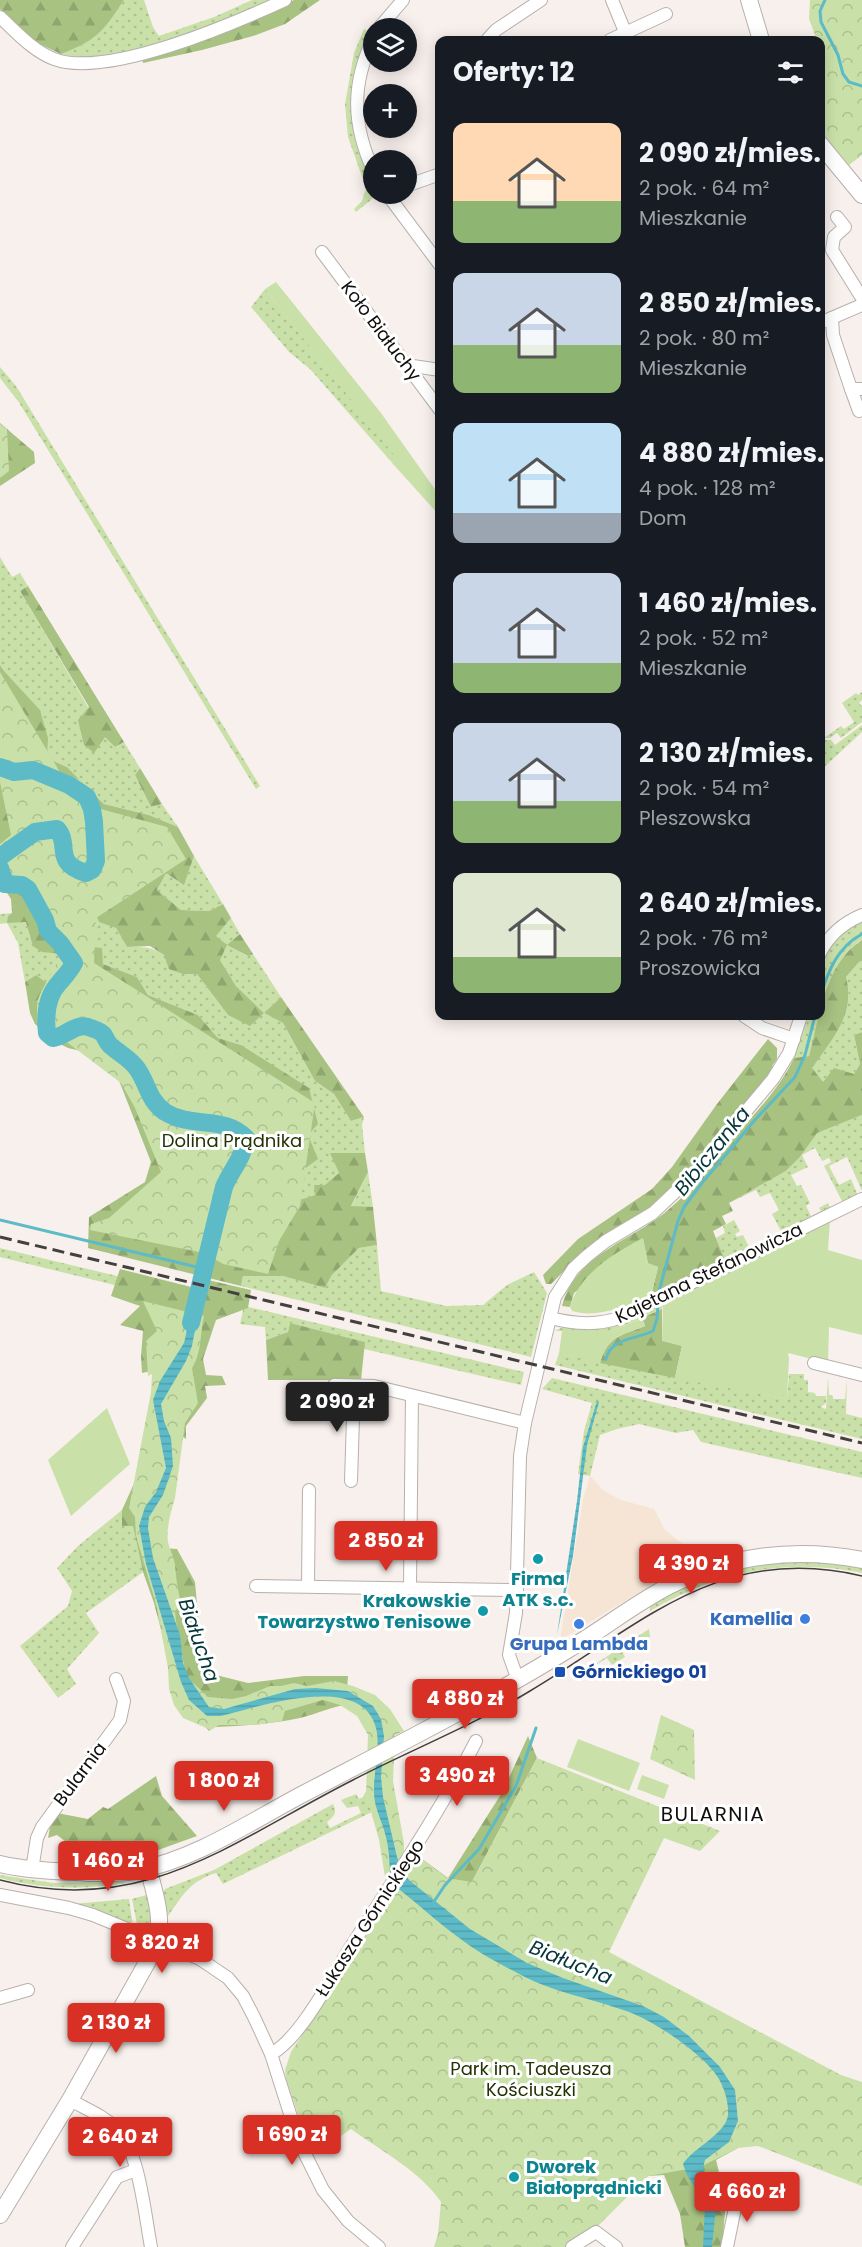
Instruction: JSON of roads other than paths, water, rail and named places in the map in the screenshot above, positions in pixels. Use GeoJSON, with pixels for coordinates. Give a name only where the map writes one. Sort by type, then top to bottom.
{"type":"FeatureCollection","features":[{"type":"Feature","properties":{"kind":"street"},"geometry":{"type":"LineString","coordinates":[[0,17],[29,43],[54,59],[71,63],[90,63],[141,54],[180,43],[217,30],[285,0]]}},
{"type":"Feature","properties":{"kind":"street"},"geometry":{"type":"LineString","coordinates":[[388,18],[403,0]]}},
{"type":"Feature","properties":{"kind":"street"},"geometry":{"type":"LineString","coordinates":[[491,36],[496,30],[541,0]]}},
{"type":"Feature","properties":{"kind":"street"},"geometry":{"type":"LineString","coordinates":[[612,0],[627,36]]}},
{"type":"Feature","properties":{"kind":"street"},"geometry":{"type":"LineString","coordinates":[[749,0],[760,36]]}},
{"type":"Feature","properties":{"kind":"street"},"geometry":{"type":"LineString","coordinates":[[629,36],[666,14]]}},
{"type":"Feature","properties":{"kind":"street"},"geometry":{"type":"LineString","coordinates":[[363,65],[356,109],[359,132],[366,150]]}},
{"type":"Feature","properties":{"kind":"street"},"geometry":{"type":"LineString","coordinates":[[825,150],[862,195]]}},
{"type":"Feature","properties":{"kind":"street"},"geometry":{"type":"LineString","coordinates":[[417,182],[435,176]]}},
{"type":"Feature","properties":{"kind":"street"},"geometry":{"type":"LineString","coordinates":[[394,204],[435,258]]}},
{"type":"Feature","properties":{"kind":"street"},"geometry":{"type":"LineString","coordinates":[[837,217],[845,227],[834,237],[832,250],[862,298]]}},
{"type":"Feature","properties":{"kind":"street","name":"Koło Białuchy"},"geometry":{"type":"LineString","coordinates":[[322,252],[435,403]]}},
{"type":"Feature","properties":{"kind":"street"},"geometry":{"type":"LineString","coordinates":[[859,411],[857,389],[826,321],[862,305]]}},
{"type":"Feature","properties":{"kind":"street"},"geometry":{"type":"LineString","coordinates":[[406,365],[435,369]]}},
{"type":"Feature","properties":{"kind":"street"},"geometry":{"type":"LineString","coordinates":[[825,945],[841,926],[862,915]]}},
{"type":"Feature","properties":{"kind":"street"},"geometry":{"type":"LineString","coordinates":[[750,1020],[762,1028],[794,1040]]}},
{"type":"Feature","properties":{"kind":"street"},"geometry":{"type":"LineString","coordinates":[[518,1680],[510,1655],[516,1613],[520,1456],[525,1423],[555,1297],[573,1269],[606,1241],[652,1212],[690,1178],[773,1079],[787,1057],[800,1020]]}},
{"type":"Feature","properties":{"kind":"street","name":"Kajetana Stefanowicza"},"geometry":{"type":"LineString","coordinates":[[550,1318],[580,1324],[598,1323],[622,1317],[862,1199]]}},
{"type":"Feature","properties":{"kind":"street"},"geometry":{"type":"LineString","coordinates":[[814,1363],[862,1375]]}},
{"type":"Feature","properties":{"kind":"street"},"geometry":{"type":"LineString","coordinates":[[334,1385],[374,1386],[525,1423]]}},
{"type":"Feature","properties":{"kind":"street"},"geometry":{"type":"LineString","coordinates":[[351,1481],[354,1386]]}},
{"type":"Feature","properties":{"kind":"street"},"geometry":{"type":"LineString","coordinates":[[410,1587],[412,1396]]}},
{"type":"Feature","properties":{"kind":"street"},"geometry":{"type":"LineString","coordinates":[[308,1586],[309,1490]]}},
{"type":"Feature","properties":{"kind":"street"},"geometry":{"type":"LineString","coordinates":[[0,1864],[32,1870],[110,1875],[181,1857],[219,1841],[260,1816],[394,1748],[518,1680],[658,1592],[712,1568],[753,1557],[784,1554],[823,1554],[862,1560]]}},
{"type":"Feature","properties":{"kind":"street"},"geometry":{"type":"LineString","coordinates":[[256,1586],[517,1590]]}},
{"type":"Feature","properties":{"kind":"street","name":"Bularnia"},"geometry":{"type":"LineString","coordinates":[[32,1870],[37,1838],[42,1827],[120,1720],[124,1701],[117,1679]]}},
{"type":"Feature","properties":{"kind":"street","name":"Łukasza Górnickiego"},"geometry":{"type":"LineString","coordinates":[[271,2054],[281,2049],[289,2041],[410,1856],[476,1741]]}},
{"type":"Feature","properties":{"kind":"street"},"geometry":{"type":"LineString","coordinates":[[0,2215],[70,2100],[147,1966],[160,1931],[160,1913],[147,1865]]}},
{"type":"Feature","properties":{"kind":"street"},"geometry":{"type":"LineString","coordinates":[[0,1894],[85,1912],[200,1959],[228,1978],[251,2008],[271,2054],[299,2142],[323,2190],[348,2221],[379,2247]]}},
{"type":"Feature","properties":{"kind":"street"},"geometry":{"type":"LineString","coordinates":[[0,1998],[28,1990]]}},
{"type":"Feature","properties":{"kind":"street"},"geometry":{"type":"LineString","coordinates":[[70,2100],[107,2120],[120,2131],[132,2150],[151,2247]]}},
{"type":"Feature","properties":{"kind":"street"},"geometry":{"type":"LineString","coordinates":[[72,2247],[117,2177],[136,2170]]}},
{"type":"Feature","properties":{"kind":"street"},"geometry":{"type":"LineString","coordinates":[[727,2247],[735,2208],[733,2202]]}},
{"type":"Feature","properties":{"kind":"street"},"geometry":{"type":"LineString","coordinates":[[572,2247],[596,2232],[616,2247]]}},
{"type":"Feature","properties":{"kind":"water"},"geometry":{"type":"Polygon","coordinates":[[[194,1299],[203,1299],[192,1346],[161,1404],[164,1421],[171,1438],[173,1466],[163,1495],[149,1517],[148,1528],[153,1558],[180,1635],[183,1663],[189,1678],[209,1707],[224,1709],[295,1689],[316,1688],[348,1691],[373,1706],[381,1719],[384,1736],[381,1777],[383,1797],[397,1857],[409,1880],[470,1929],[527,1963],[643,2006],[664,2017],[689,2036],[720,2067],[735,2090],[738,2121],[729,2142],[705,2160],[703,2168],[716,2206],[712,2247],[703,2247],[705,2203],[687,2175],[683,2164],[722,2128],[728,2115],[724,2090],[710,2067],[690,2048],[639,2016],[547,1987],[486,1956],[458,1937],[391,1883],[385,1832],[374,1799],[376,1728],[367,1711],[351,1701],[331,1697],[307,1697],[221,1716],[207,1716],[189,1700],[181,1682],[146,1564],[139,1526],[145,1507],[156,1492],[166,1468],[153,1400],[160,1381],[184,1343],[194,1299]]]}},
{"type":"Feature","properties":{"kind":"water"},"geometry":{"type":"Polygon","coordinates":[[[597,1401],[599,1402],[587,1445],[573,1556],[557,1635],[583,1447],[597,1401]]]}},
{"type":"Feature","properties":{"kind":"waterway","name":"Bibiczanka"},"geometry":{"type":"LineString","coordinates":[[825,0],[820,11],[821,22],[838,55],[843,74],[849,82],[862,86]]}},
{"type":"Feature","properties":{"kind":"waterway","name":"Białucha"},"geometry":{"type":"LineString","coordinates":[[0,767],[14,772],[33,770],[69,785],[87,797],[94,822],[96,861],[92,870],[86,873],[69,864],[64,853],[61,835],[57,829],[35,832],[0,857]]}},
{"type":"Feature","properties":{"kind":"waterway","name":"Białucha"},"geometry":{"type":"LineString","coordinates":[[0,868],[5,884],[22,885],[28,889],[45,920],[48,931],[74,963],[49,1000],[47,1033],[53,1038],[58,1037],[81,1026],[99,1031],[110,1045],[135,1066],[152,1098],[165,1112],[186,1120],[228,1127],[246,1138],[240,1157],[224,1187],[191,1323]]}},
{"type":"Feature","properties":{"kind":"waterway","name":"Bibiczanka"},"geometry":{"type":"LineString","coordinates":[[825,984],[840,953],[853,939],[862,934]]}},
{"type":"Feature","properties":{"kind":"waterway","name":"Bibiczanka"},"geometry":{"type":"LineString","coordinates":[[658,1295],[684,1207],[754,1121],[795,1077],[805,1055],[814,1020]]}},
{"type":"Feature","properties":{"kind":"waterway"},"geometry":{"type":"LineString","coordinates":[[0,1220],[205,1269]]}},
{"type":"Feature","properties":{"kind":"waterway","name":"Bibiczanka"},"geometry":{"type":"LineString","coordinates":[[606,1359],[618,1343],[653,1331],[658,1304]]}},
{"type":"Feature","properties":{"kind":"waterway","name":"Bibiczanka"},"geometry":{"type":"LineString","coordinates":[[433,1903],[445,1885],[479,1849],[516,1786],[536,1728]]}},
{"type":"Feature","properties":{"kind":"tram line"},"geometry":{"type":"LineString","coordinates":[[0,1880],[52,1889],[99,1889],[143,1881],[185,1867],[509,1703],[646,1617],[684,1596],[724,1580],[766,1570],[812,1568],[862,1576]]}},
{"type":"Feature","properties":{"kind":"railway"},"geometry":{"type":"LineString","coordinates":[[0,1237],[862,1443]]}},
{"type":"Feature","properties":{"kind":"place","name":"Firma ATK s.c."},"geometry":{"type":"Point","coordinates":[538,1559]}},
{"type":"Feature","properties":{"kind":"place","name":"Krakowskie Towarzystwo Tenisowe"},"geometry":{"type":"Point","coordinates":[483,1611]}},
{"type":"Feature","properties":{"kind":"place","name":"Kamellia"},"geometry":{"type":"Point","coordinates":[805,1619]}},
{"type":"Feature","properties":{"kind":"place","name":"Grupa Lambda"},"geometry":{"type":"Point","coordinates":[579,1624]}},
{"type":"Feature","properties":{"kind":"place","name":"Górnickiego 01"},"geometry":{"type":"Point","coordinates":[560,1672]}},
{"type":"Feature","properties":{"kind":"place","name":"Dworek Białoprądnicki"},"geometry":{"type":"Point","coordinates":[514,2177]}},
{"type":"Feature","properties":{"kind":"district","name":"BULARNIA"},"geometry":{"type":"Point","coordinates":[713,1814]}},
{"type":"Feature","properties":{"kind":"park label","name":"Dolina Prądnika"},"geometry":{"type":"Point","coordinates":[232,1141]}},
{"type":"Feature","properties":{"kind":"park label","name":"Park im. Tadeusza Kościuszki"},"geometry":{"type":"Point","coordinates":[531,2079]}}]}
